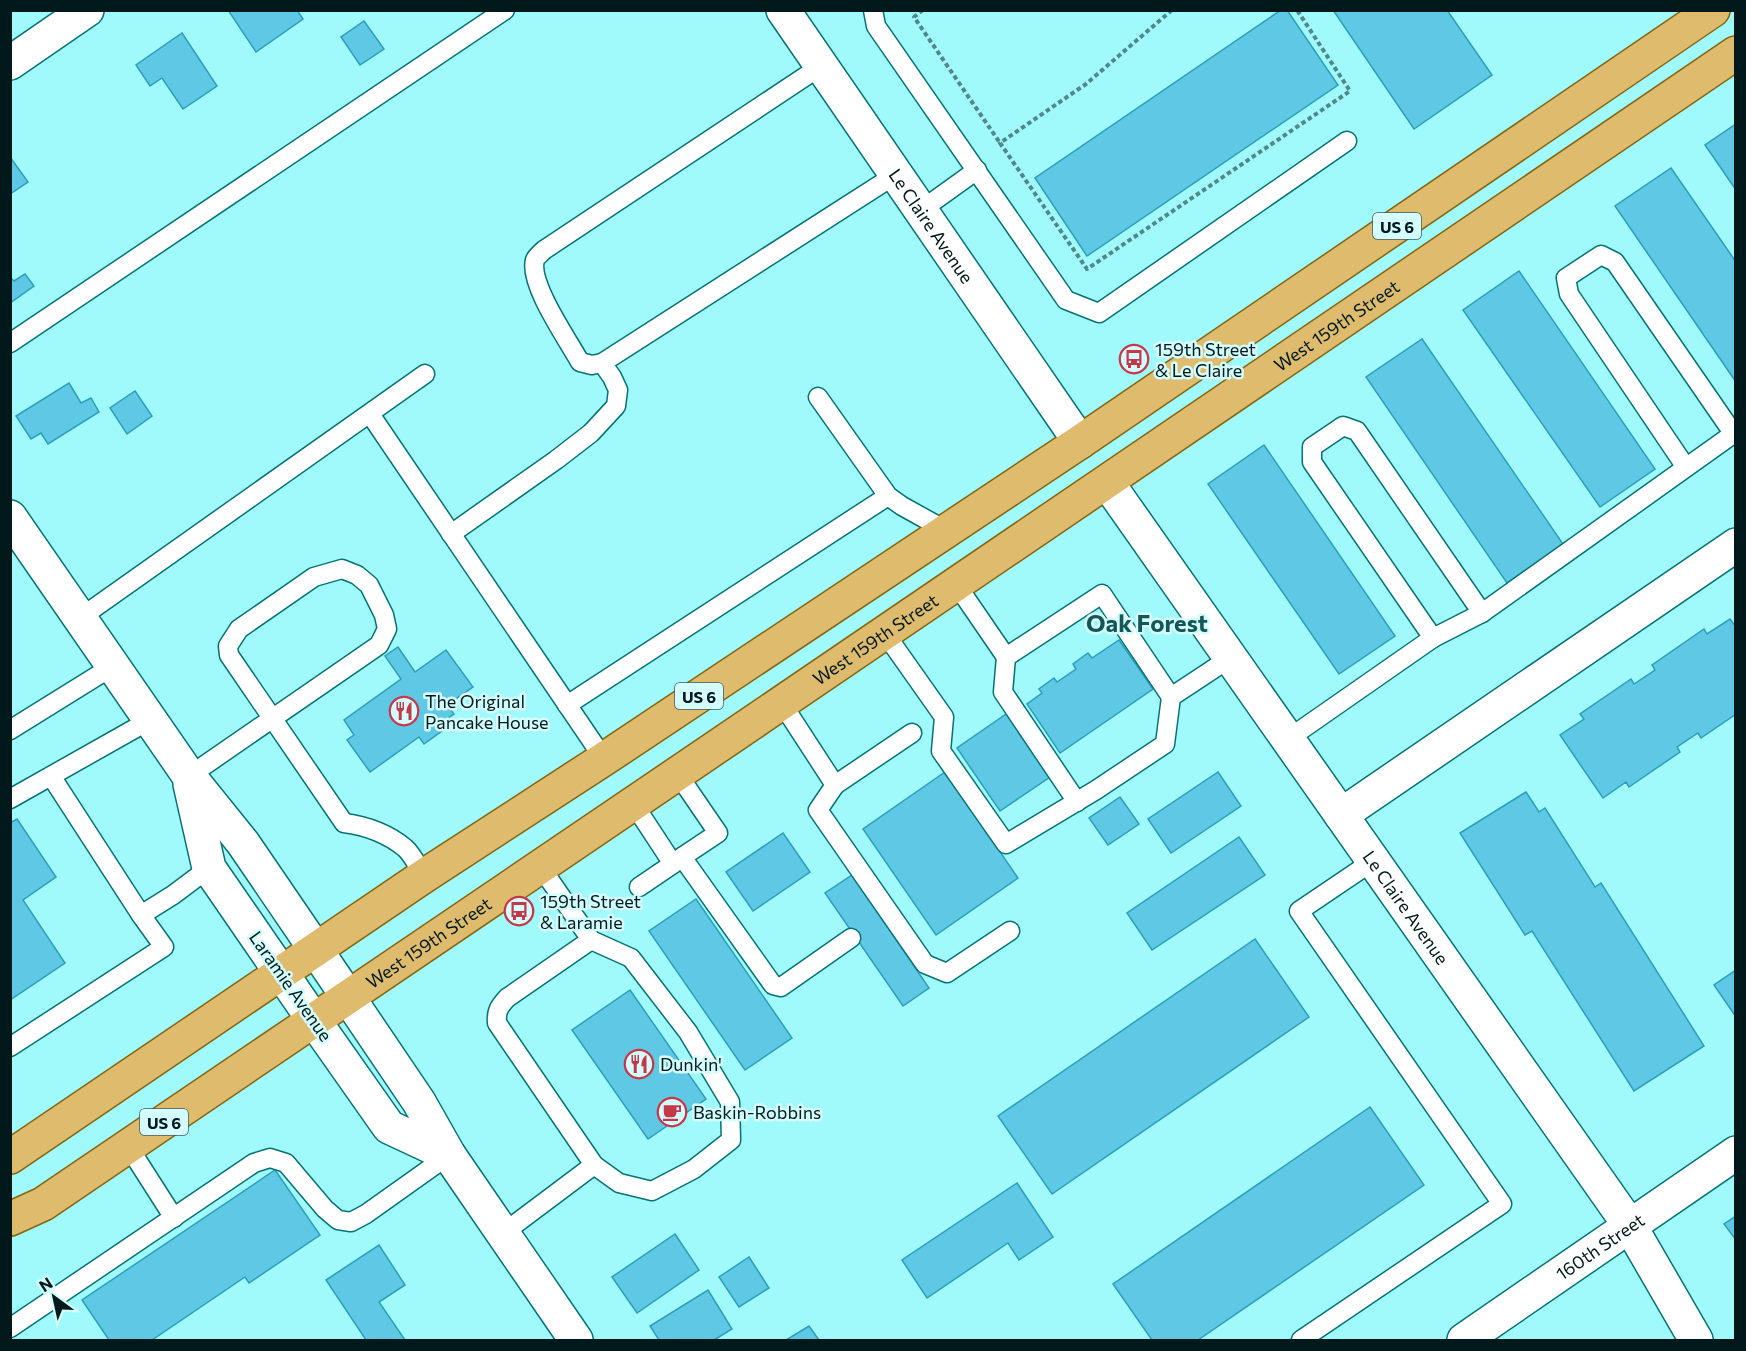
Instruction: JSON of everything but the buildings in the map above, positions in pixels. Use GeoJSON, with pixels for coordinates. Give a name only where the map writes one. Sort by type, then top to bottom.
{"type":"FeatureCollection","features":[{"type":"Feature","properties":{"kind":"main road","name":"US 6"},"geometry":{"type":"LineString","coordinates":[[11,1156],[424,876],[1080,442],[1713,10]]}},
{"type":"Feature","properties":{"kind":"main road","name":"West 159th Street"},"geometry":{"type":"LineString","coordinates":[[10,1219],[43,1204],[1736,53]]}},
{"type":"Feature","properties":{"kind":"street"},"geometry":{"type":"LineString","coordinates":[[10,63],[87,10]]}},
{"type":"Feature","properties":{"kind":"street","name":"Le Claire Avenue"},"geometry":{"type":"LineString","coordinates":[[783,10],[1080,442]]}},
{"type":"Feature","properties":{"kind":"street","name":"Le Claire Avenue"},"geometry":{"type":"LineString","coordinates":[[1107,482],[1630,1226],[1696,1341]]}},
{"type":"Feature","properties":{"kind":"street","name":"Laramie Avenue"},"geometry":{"type":"LineString","coordinates":[[10,517],[189,776],[243,843],[316,949],[419,1102],[449,1155],[576,1341]]}},
{"type":"Feature","properties":{"kind":"street"},"geometry":{"type":"LineString","coordinates":[[1341,815],[1736,544]]}},
{"type":"Feature","properties":{"kind":"street","name":"Laramie Avenue"},"geometry":{"type":"LineString","coordinates":[[189,776],[209,868],[389,1127],[449,1155]]}},
{"type":"Feature","properties":{"kind":"street","name":"160th Street"},"geometry":{"type":"LineString","coordinates":[[1464,1341],[1736,1153]]}},
{"type":"Feature","properties":{"kind":"lane"},"geometry":{"type":"LineString","coordinates":[[10,343],[505,10]]}},
{"type":"Feature","properties":{"kind":"lane"},"geometry":{"type":"LineString","coordinates":[[873,10],[876,26],[1066,300],[1099,313],[1347,141]]}},
{"type":"Feature","properties":{"kind":"lane"},"geometry":{"type":"LineString","coordinates":[[821,66],[544,250],[535,259],[534,274],[539,289],[580,362],[592,365],[602,363],[895,175]]}},
{"type":"Feature","properties":{"kind":"lane"},"geometry":{"type":"LineString","coordinates":[[920,211],[977,170]]}},
{"type":"Feature","properties":{"kind":"lane"},"geometry":{"type":"LineString","coordinates":[[1288,739],[1433,638],[1482,613],[1734,432],[1615,262],[1601,255],[1566,278],[1569,294],[1685,466]]}},
{"type":"Feature","properties":{"kind":"lane"},"geometry":{"type":"LineString","coordinates":[[451,534],[591,433],[616,406],[618,390],[602,363]]}},
{"type":"Feature","properties":{"kind":"lane"},"geometry":{"type":"LineString","coordinates":[[80,618],[425,374]]}},
{"type":"Feature","properties":{"kind":"lane"},"geometry":{"type":"LineString","coordinates":[[818,397],[888,496],[947,531]]}},
{"type":"Feature","properties":{"kind":"lane"},"geometry":{"type":"LineString","coordinates":[[370,414],[604,759]]}},
{"type":"Feature","properties":{"kind":"lane"},"geometry":{"type":"LineString","coordinates":[[1433,638],[1312,462],[1312,447],[1343,426],[1357,431],[1482,613]]}},
{"type":"Feature","properties":{"kind":"lane"},"geometry":{"type":"LineString","coordinates":[[567,705],[888,496]]}},
{"type":"Feature","properties":{"kind":"lane"},"geometry":{"type":"LineString","coordinates":[[189,776],[272,718],[379,645],[387,629],[384,615],[369,585],[357,574],[342,569],[314,577],[239,628],[228,646],[229,655],[272,718],[344,823],[364,825],[381,832],[406,849],[424,876]]}},
{"type":"Feature","properties":{"kind":"lane"},"geometry":{"type":"LineString","coordinates":[[956,584],[1006,657],[1003,692],[1077,802]]}},
{"type":"Feature","properties":{"kind":"lane"},"geometry":{"type":"LineString","coordinates":[[884,632],[944,717],[941,751],[1006,844],[1077,802],[1165,744],[1171,697],[1102,594],[1006,657]]}},
{"type":"Feature","properties":{"kind":"lane"},"geometry":{"type":"LineString","coordinates":[[1171,697],[1230,658]]}},
{"type":"Feature","properties":{"kind":"lane"},"geometry":{"type":"LineString","coordinates":[[10,730],[113,666]]}},
{"type":"Feature","properties":{"kind":"lane"},"geometry":{"type":"LineString","coordinates":[[781,702],[835,785]]}},
{"type":"Feature","properties":{"kind":"lane"},"geometry":{"type":"LineString","coordinates":[[10,799],[150,720]]}},
{"type":"Feature","properties":{"kind":"lane"},"geometry":{"type":"LineString","coordinates":[[912,733],[835,785],[818,810],[926,964],[947,973],[1010,930]]}},
{"type":"Feature","properties":{"kind":"lane"},"geometry":{"type":"LineString","coordinates":[[639,887],[718,833],[677,773]]}},
{"type":"Feature","properties":{"kind":"lane"},"geometry":{"type":"LineString","coordinates":[[10,1047],[164,947],[51,776]]}},
{"type":"Feature","properties":{"kind":"lane"},"geometry":{"type":"LineString","coordinates":[[633,802],[773,985],[782,987],[851,938]]}},
{"type":"Feature","properties":{"kind":"lane"},"geometry":{"type":"LineString","coordinates":[[1300,1341],[1503,1204],[1299,911],[1373,861]]}},
{"type":"Feature","properties":{"kind":"lane"},"geometry":{"type":"LineString","coordinates":[[540,866],[591,940],[631,958],[688,1032],[730,1102],[731,1140],[694,1169],[652,1191],[619,1183],[594,1165],[497,1023],[496,1013],[507,998],[591,940]]}},
{"type":"Feature","properties":{"kind":"lane"},"geometry":{"type":"LineString","coordinates":[[141,915],[209,868]]}},
{"type":"Feature","properties":{"kind":"lane"},"geometry":{"type":"LineString","coordinates":[[128,1146],[174,1218]]}},
{"type":"Feature","properties":{"kind":"lane"},"geometry":{"type":"LineString","coordinates":[[10,1328],[254,1163],[270,1158],[286,1163],[325,1209],[338,1220],[351,1222],[366,1214],[449,1155]]}},
{"type":"Feature","properties":{"kind":"lane"},"geometry":{"type":"LineString","coordinates":[[502,1234],[594,1165]]}},
{"type":"Feature","properties":{"kind":"path"},"geometry":{"type":"LineString","coordinates":[[923,10],[914,17],[1087,269],[1350,91],[1297,10]]}},
{"type":"Feature","properties":{"kind":"path"},"geometry":{"type":"LineString","coordinates":[[1000,143],[1086,84],[1172,10]]}},
{"type":"Feature","properties":{"kind":"place","name":"159th Street & Le Claire"},"geometry":{"type":"Point","coordinates":[1134,359]}},
{"type":"Feature","properties":{"kind":"place","name":"The Original Pancake House"},"geometry":{"type":"Point","coordinates":[404,711]}},
{"type":"Feature","properties":{"kind":"place","name":"159th Street & Laramie"},"geometry":{"type":"Point","coordinates":[519,911]}},
{"type":"Feature","properties":{"kind":"place","name":"Dunkin'"},"geometry":{"type":"Point","coordinates":[639,1064]}},
{"type":"Feature","properties":{"kind":"place","name":"Baskin-Robbins"},"geometry":{"type":"Point","coordinates":[672,1112]}},
{"type":"Feature","properties":{"kind":"district","name":"Oak Forest"},"geometry":{"type":"Point","coordinates":[1147,622]}}]}
